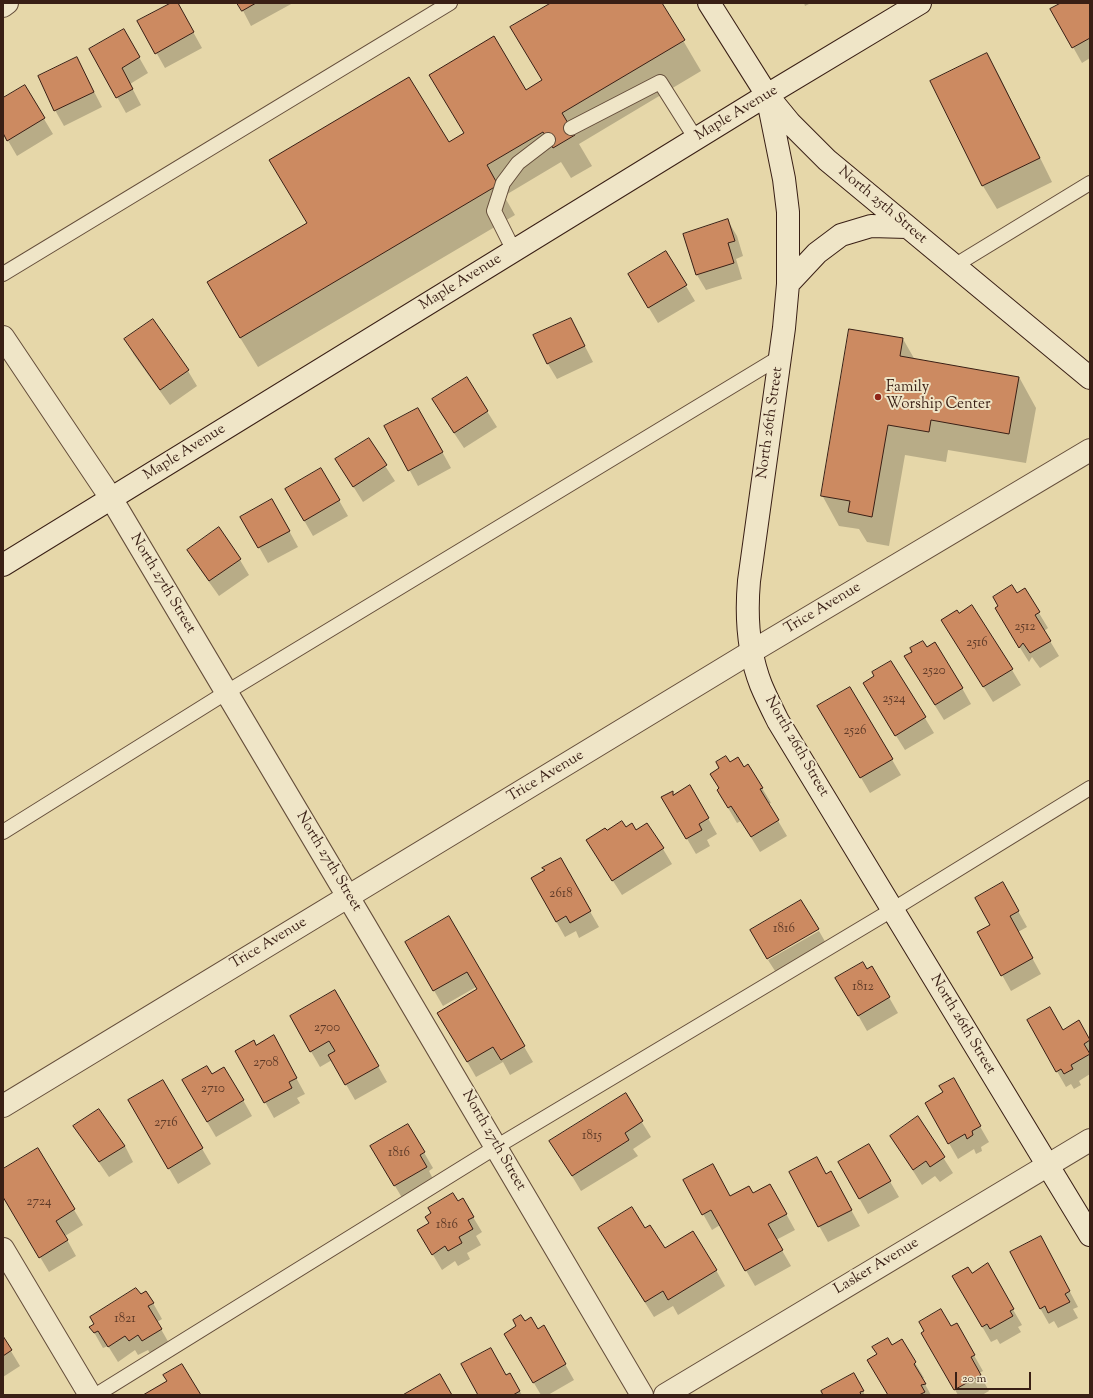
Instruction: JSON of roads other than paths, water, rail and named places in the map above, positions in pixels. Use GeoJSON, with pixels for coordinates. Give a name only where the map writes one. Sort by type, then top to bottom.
{"type":"FeatureCollection","features":[{"type":"Feature","properties":{"kind":"street"},"geometry":{"type":"LineString","coordinates":[[3,6],[7,3]]}},
{"type":"Feature","properties":{"kind":"street","name":"North 25th Street"},"geometry":{"type":"LineString","coordinates":[[709,3],[767,96],[790,123],[827,160],[1090,378]]}},
{"type":"Feature","properties":{"kind":"street","name":"Maple Avenue"},"geometry":{"type":"LineString","coordinates":[[3,565],[920,3]]}},
{"type":"Feature","properties":{"kind":"street","name":"North 26th Street"},"geometry":{"type":"LineString","coordinates":[[767,96],[783,172],[788,212],[788,284],[780,357],[749,581],[747,606],[751,652],[761,684],[778,721],[1090,1235]]}},
{"type":"Feature","properties":{"kind":"street"},"geometry":{"type":"LineString","coordinates":[[788,284],[817,253],[842,235],[871,226],[907,227]]}},
{"type":"Feature","properties":{"kind":"street","name":"North 27th Street"},"geometry":{"type":"LineString","coordinates":[[3,337],[111,498],[348,896],[642,1395]]}},
{"type":"Feature","properties":{"kind":"street","name":"Trice Avenue"},"geometry":{"type":"LineString","coordinates":[[3,1106],[751,652],[1090,450]]}},
{"type":"Feature","properties":{"kind":"street","name":"Lasker Avenue"},"geometry":{"type":"LineString","coordinates":[[664,1395],[1090,1140]]}},
{"type":"Feature","properties":{"kind":"street"},"geometry":{"type":"LineString","coordinates":[[3,1249],[90,1395]]}},
{"type":"Feature","properties":{"kind":"lane"},"geometry":{"type":"LineString","coordinates":[[3,274],[450,3]]}},
{"type":"Feature","properties":{"kind":"lane"},"geometry":{"type":"LineString","coordinates":[[571,128],[660,82],[696,139]]}},
{"type":"Feature","properties":{"kind":"lane"},"geometry":{"type":"LineString","coordinates":[[514,251],[494,211],[503,184],[518,163],[548,140]]}},
{"type":"Feature","properties":{"kind":"lane"},"geometry":{"type":"LineString","coordinates":[[954,266],[1090,183]]}},
{"type":"Feature","properties":{"kind":"lane"},"geometry":{"type":"LineString","coordinates":[[3,832],[227,692],[780,357]]}},
{"type":"Feature","properties":{"kind":"lane"},"geometry":{"type":"LineString","coordinates":[[96,1395],[496,1147],[892,910],[1090,788]]}},
{"type":"Feature","properties":{"kind":"place","name":"Family Worship Center"},"geometry":{"type":"Point","coordinates":[878,397]}}]}
